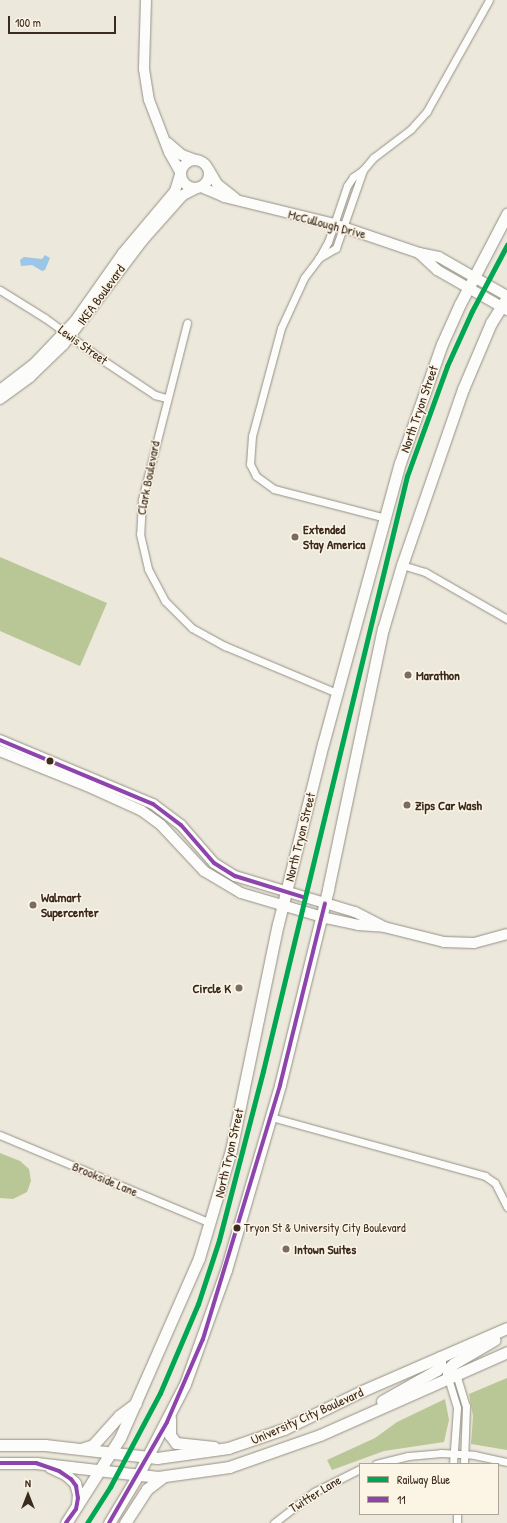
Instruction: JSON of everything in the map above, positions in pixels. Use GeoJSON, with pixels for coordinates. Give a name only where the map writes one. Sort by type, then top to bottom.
{"type":"FeatureCollection","features":[{"type":"Feature","properties":{"kind":"main road","name":"North Tryon Street"},"geometry":{"type":"LineString","coordinates":[[66,1523],[111,1454],[139,1398],[182,1299],[210,1223],[230,1150],[283,904],[402,457],[429,378],[469,287],[507,214]]}},
{"type":"Feature","properties":{"kind":"main road"},"geometry":{"type":"LineString","coordinates":[[108,1523],[138,1475],[170,1415],[205,1333],[271,1117],[322,917],[383,629],[402,565],[453,414],[484,338],[505,302]]}},
{"type":"Feature","properties":{"kind":"main road","name":"University City Boulevard"},"geometry":{"type":"LineString","coordinates":[[0,1445],[33,1444],[147,1458],[182,1457],[236,1446],[284,1429],[440,1357],[507,1328]]}},
{"type":"Feature","properties":{"kind":"main road"},"geometry":{"type":"LineString","coordinates":[[452,1376],[448,1369],[453,1364],[507,1332]]}},
{"type":"Feature","properties":{"kind":"main road","name":"University City Boulevard"},"geometry":{"type":"LineString","coordinates":[[0,1462],[36,1463],[138,1475],[166,1476],[211,1471],[256,1460],[368,1414],[507,1352]]}},
{"type":"Feature","properties":{"kind":"main road"},"geometry":{"type":"LineString","coordinates":[[368,1414],[384,1399],[437,1370],[440,1365],[440,1357]]}},
{"type":"Feature","properties":{"kind":"main road"},"geometry":{"type":"LineString","coordinates":[[80,1449],[93,1445],[119,1416],[139,1398]]}},
{"type":"Feature","properties":{"kind":"main road"},"geometry":{"type":"LineString","coordinates":[[170,1415],[170,1435],[179,1444],[236,1446]]}},
{"type":"Feature","properties":{"kind":"main road"},"geometry":{"type":"LineString","coordinates":[[36,1463],[59,1471],[71,1479],[78,1494],[76,1509]]}},
{"type":"Feature","properties":{"kind":"main road"},"geometry":{"type":"LineString","coordinates":[[125,1523],[147,1489],[159,1479],[166,1476]]}},
{"type":"Feature","properties":{"kind":"street","name":"McCullough Drive"},"geometry":{"type":"LineString","coordinates":[[146,0],[145,82],[152,111],[168,143],[169,152],[187,186],[199,187],[224,197],[235,198],[334,224],[419,254],[439,257],[490,287],[505,302]]}},
{"type":"Feature","properties":{"kind":"street"},"geometry":{"type":"LineString","coordinates":[[385,518],[274,489],[256,476],[250,464],[252,436],[281,328],[304,278],[319,258],[334,224],[347,186],[353,177],[363,170],[373,158],[411,129],[427,111],[489,0]]}},
{"type":"Feature","properties":{"kind":"street","name":"McCullough Drive"},"geometry":{"type":"LineString","coordinates":[[168,143],[185,156],[203,162],[217,184],[235,198]]}},
{"type":"Feature","properties":{"kind":"street"},"geometry":{"type":"LineString","coordinates":[[180,173],[187,162],[197,160]]}},
{"type":"Feature","properties":{"kind":"street"},"geometry":{"type":"LineString","coordinates":[[199,187],[207,182],[209,170]]}},
{"type":"Feature","properties":{"kind":"street"},"geometry":{"type":"LineString","coordinates":[[319,258],[334,250],[344,227],[363,170]]}},
{"type":"Feature","properties":{"kind":"street","name":"IKEA Boulevard"},"geometry":{"type":"LineString","coordinates":[[0,390],[35,363],[67,335],[123,253],[175,191],[180,173]]}},
{"type":"Feature","properties":{"kind":"street","name":"IKEA Boulevard"},"geometry":{"type":"LineString","coordinates":[[0,399],[30,377],[67,335],[143,240],[182,196],[199,187]]}},
{"type":"Feature","properties":{"kind":"street","name":"McCullough Drive"},"geometry":{"type":"LineString","coordinates":[[419,254],[432,266],[484,296],[505,302]]}},
{"type":"Feature","properties":{"kind":"street","name":"Lewis Street"},"geometry":{"type":"LineString","coordinates":[[0,290],[39,314],[155,395],[166,398]]}},
{"type":"Feature","properties":{"kind":"street","name":"Clark Boulevard"},"geometry":{"type":"LineString","coordinates":[[187,323],[144,485],[139,517],[144,558],[157,587],[177,614],[204,636],[338,693]]}},
{"type":"Feature","properties":{"kind":"street"},"geometry":{"type":"LineString","coordinates":[[402,565],[425,572],[507,619]]}},
{"type":"Feature","properties":{"kind":"street"},"geometry":{"type":"LineString","coordinates":[[0,740],[153,804],[181,825],[204,854],[220,868],[245,880],[364,916],[384,927]]}},
{"type":"Feature","properties":{"kind":"street"},"geometry":{"type":"LineString","coordinates":[[0,751],[142,811],[156,820],[200,867],[216,880],[241,893],[283,904],[322,917],[358,925],[384,927],[458,944],[483,942],[507,934]]}},
{"type":"Feature","properties":{"kind":"street"},"geometry":{"type":"LineString","coordinates":[[271,1117],[485,1176],[495,1183],[507,1207]]}},
{"type":"Feature","properties":{"kind":"street","name":"Brookside Lane"},"geometry":{"type":"LineString","coordinates":[[0,1135],[210,1223]]}},
{"type":"Feature","properties":{"kind":"street"},"geometry":{"type":"LineString","coordinates":[[452,1376],[457,1408],[453,1463]]}},
{"type":"Feature","properties":{"kind":"street"},"geometry":{"type":"LineString","coordinates":[[452,1376],[466,1406],[464,1463]]}},
{"type":"Feature","properties":{"kind":"street"},"geometry":{"type":"LineString","coordinates":[[380,1463],[408,1456],[455,1454],[464,1454],[507,1462]]}},
{"type":"Feature","properties":{"kind":"street","name":"Twitter Lane"},"geometry":{"type":"LineString","coordinates":[[274,1523],[314,1492],[359,1470]]}},
{"type":"Feature","properties":{"kind":"green space"},"geometry":{"type":"Polygon","coordinates":[[[0,557],[107,603],[80,666],[0,631],[0,557]]]}},
{"type":"Feature","properties":{"kind":"green space"},"geometry":{"type":"Polygon","coordinates":[[[0,1153],[20,1161],[29,1169],[31,1181],[27,1192],[13,1199],[0,1198],[0,1153]]]}},
{"type":"Feature","properties":{"kind":"green space"},"geometry":{"type":"Polygon","coordinates":[[[507,1378],[507,1450],[471,1444],[473,1416],[469,1394],[507,1378]]]}},
{"type":"Feature","properties":{"kind":"green space"},"geometry":{"type":"Polygon","coordinates":[[[445,1399],[449,1420],[444,1442],[384,1451],[332,1470],[327,1460],[375,1438],[397,1422],[445,1399]]]}},
{"type":"Feature","properties":{"kind":"water"},"geometry":{"type":"Polygon","coordinates":[[[45,255],[50,258],[45,270],[42,271],[32,265],[21,266],[20,260],[24,257],[42,259],[45,255]]]}},
{"type":"Feature","properties":{"kind":"rail line","name":"Blue"},"geometry":{"type":"LineString","coordinates":[[87,1523],[110,1487],[160,1393],[198,1304],[219,1240],[263,1071],[407,476],[447,366],[472,311],[507,245]]}},
{"type":"Feature","properties":{"kind":"transit line","name":"11"},"geometry":{"type":"LineString","coordinates":[[0,740],[153,804],[181,825],[214,863],[235,876],[306,898]]}},
{"type":"Feature","properties":{"kind":"transit line","name":"11"},"geometry":{"type":"LineString","coordinates":[[109,1523],[167,1422],[203,1339],[280,1085],[325,903]]}},
{"type":"Feature","properties":{"kind":"transit line","name":"11"},"geometry":{"type":"LineString","coordinates":[[0,1463],[36,1463],[59,1471],[71,1479],[76,1486],[78,1498],[76,1509],[66,1523]]}},
{"type":"Feature","properties":{"kind":"place","name":"Extended Stay America"},"geometry":{"type":"Point","coordinates":[295,537]}},
{"type":"Feature","properties":{"kind":"place","name":"Marathon"},"geometry":{"type":"Point","coordinates":[408,675]}},
{"type":"Feature","properties":{"kind":"place","name":"Zips Car Wash"},"geometry":{"type":"Point","coordinates":[407,805]}},
{"type":"Feature","properties":{"kind":"place","name":"Walmart Supercenter"},"geometry":{"type":"Point","coordinates":[33,905]}},
{"type":"Feature","properties":{"kind":"place","name":"Circle K"},"geometry":{"type":"Point","coordinates":[239,988]}},
{"type":"Feature","properties":{"kind":"place","name":"Tryon St & University City Boulevard"},"geometry":{"type":"Point","coordinates":[237,1228]}},
{"type":"Feature","properties":{"kind":"place","name":"Intown Suites"},"geometry":{"type":"Point","coordinates":[286,1249]}}]}
